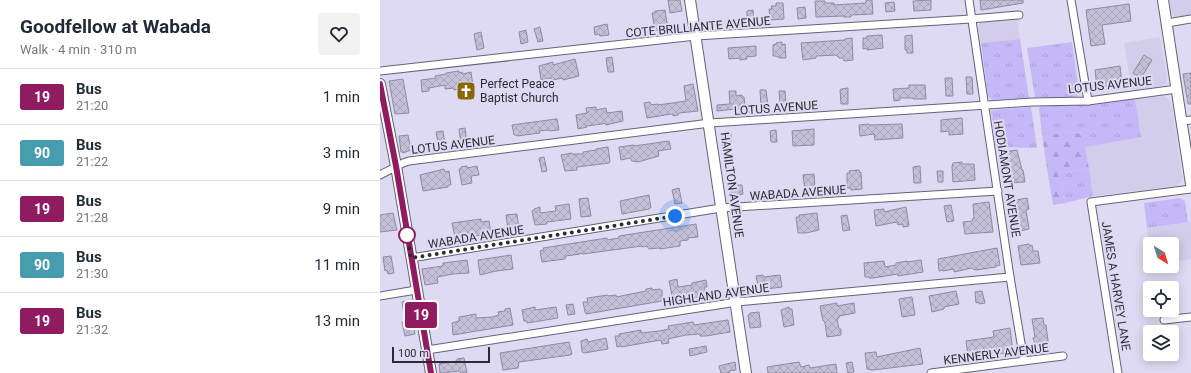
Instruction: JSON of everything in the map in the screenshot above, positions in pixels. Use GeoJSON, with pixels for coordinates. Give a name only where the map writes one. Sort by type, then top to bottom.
{"type":"FeatureCollection","features":[{"type":"Feature","properties":{"kind":"main road","name":"HAMILTON AVENUE"},"geometry":{"type":"LineString","coordinates":[[690,0],[710,123],[746,373]]}},
{"type":"Feature","properties":{"kind":"main road"},"geometry":{"type":"LineString","coordinates":[[1163,0],[1177,88],[1187,121],[1191,184]]}},
{"type":"Feature","properties":{"kind":"main road"},"geometry":{"type":"LineString","coordinates":[[380,84],[396,166],[431,373]]}},
{"type":"Feature","properties":{"kind":"street","name":"HODIAMONT AVENUE"},"geometry":{"type":"LineString","coordinates":[[969,0],[1024,361]]}},
{"type":"Feature","properties":{"kind":"street"},"geometry":{"type":"LineString","coordinates":[[1071,0],[1088,101]]}},
{"type":"Feature","properties":{"kind":"street","name":"COTE BRILLIANTE AVENUE"},"geometry":{"type":"LineString","coordinates":[[380,71],[696,36],[972,19],[1019,14]]}},
{"type":"Feature","properties":{"kind":"street"},"geometry":{"type":"LineString","coordinates":[[1167,23],[1191,19]]}},
{"type":"Feature","properties":{"kind":"street","name":"LOTUS AVENUE"},"geometry":{"type":"LineString","coordinates":[[380,175],[409,161],[710,123],[1033,102],[1088,101],[1177,88]]}},
{"type":"Feature","properties":{"kind":"street","name":"JAMES A HARVEY LANE"},"geometry":{"type":"LineString","coordinates":[[1118,373],[1091,202],[1191,188]]}},
{"type":"Feature","properties":{"kind":"street","name":"WABADA AVENUE"},"geometry":{"type":"LineString","coordinates":[[411,258],[722,208],[998,191]]}},
{"type":"Feature","properties":{"kind":"street","name":"HIGHLAND AVENUE"},"geometry":{"type":"LineString","coordinates":[[427,350],[736,302],[1010,277]]}},
{"type":"Feature","properties":{"kind":"street"},"geometry":{"type":"LineString","coordinates":[[380,296],[416,290]]}},
{"type":"Feature","properties":{"kind":"street"},"geometry":{"type":"LineString","coordinates":[[1164,320],[1191,317]]}},
{"type":"Feature","properties":{"kind":"street","name":"KENNERLY AVENUE"},"geometry":{"type":"LineString","coordinates":[[931,373],[1064,356]]}},
{"type":"Feature","properties":{"kind":"shaded area"},"geometry":{"type":"Polygon","coordinates":[[[1169,0],[1191,0],[1191,16],[1174,16],[1169,0]]]}},
{"type":"Feature","properties":{"kind":"shaded area"},"geometry":{"type":"Polygon","coordinates":[[[1017,17],[1020,39],[981,43],[978,29],[981,21],[1017,17]]]}},
{"type":"Feature","properties":{"kind":"shaded area"},"geometry":{"type":"Polygon","coordinates":[[[1160,37],[1167,82],[1160,86],[1132,90],[1124,43],[1160,37]]]}},
{"type":"Feature","properties":{"kind":"shaded area"},"geometry":{"type":"Polygon","coordinates":[[[1164,96],[1168,98],[1172,106],[1182,178],[1181,182],[1176,186],[1093,196],[1085,147],[1140,137],[1135,99],[1164,96]]]}},
{"type":"Feature","properties":{"kind":"shaded area"},"geometry":{"type":"Polygon","coordinates":[[[1191,221],[1191,259],[1179,261],[1179,237],[1148,237],[1147,228],[1191,221]]]}},
{"type":"Feature","properties":{"kind":"green space"},"geometry":{"type":"Polygon","coordinates":[[[1020,39],[1029,98],[992,100],[988,96],[981,43],[1020,39]]]}},
{"type":"Feature","properties":{"kind":"green space"},"geometry":{"type":"Polygon","coordinates":[[[1072,42],[1079,92],[1077,96],[1035,97],[1027,48],[1072,42]]]}},
{"type":"Feature","properties":{"kind":"green space"},"geometry":{"type":"Polygon","coordinates":[[[1135,99],[1141,137],[1085,147],[1083,134],[1071,132],[1042,135],[1039,109],[1040,106],[1093,105],[1135,99]]]}},
{"type":"Feature","properties":{"kind":"green space"},"geometry":{"type":"Polygon","coordinates":[[[1031,107],[1037,148],[996,147],[991,111],[1031,107]]]}},
{"type":"Feature","properties":{"kind":"green space"},"geometry":{"type":"Polygon","coordinates":[[[1071,132],[1083,134],[1089,169],[1058,173],[1065,203],[1053,205],[1042,135],[1071,132]]]}},
{"type":"Feature","properties":{"kind":"green space"},"geometry":{"type":"Polygon","coordinates":[[[1089,169],[1093,196],[1065,203],[1058,173],[1089,169]]]}},
{"type":"Feature","properties":{"kind":"green space"},"geometry":{"type":"Polygon","coordinates":[[[1179,198],[1185,201],[1188,222],[1147,228],[1144,203],[1179,198]]]}},
{"type":"Feature","properties":{"kind":"building"},"geometry":{"type":"Polygon","coordinates":[[[668,0],[680,0],[682,11],[670,13],[668,0]]]}},
{"type":"Feature","properties":{"kind":"building"},"geometry":{"type":"Polygon","coordinates":[[[866,0],[872,0],[873,14],[851,15],[851,17],[816,17],[815,1],[825,1],[825,3],[834,3],[834,5],[866,3],[866,0]]]}},
{"type":"Feature","properties":{"kind":"building"},"geometry":{"type":"Polygon","coordinates":[[[931,0],[931,10],[914,11],[913,1],[931,0]]]}},
{"type":"Feature","properties":{"kind":"building"},"geometry":{"type":"Polygon","coordinates":[[[980,0],[1023,0],[1023,3],[981,10],[980,0]]]}},
{"type":"Feature","properties":{"kind":"building"},"geometry":{"type":"Polygon","coordinates":[[[894,2],[895,11],[886,12],[885,3],[894,2]]]}},
{"type":"Feature","properties":{"kind":"building"},"geometry":{"type":"Polygon","coordinates":[[[776,3],[783,3],[784,19],[770,20],[769,9],[772,9],[771,6],[776,6],[776,3]]]}},
{"type":"Feature","properties":{"kind":"building"},"geometry":{"type":"Polygon","coordinates":[[[1129,4],[1131,21],[1102,25],[1105,44],[1091,46],[1086,10],[1129,4]]]}},
{"type":"Feature","properties":{"kind":"building"},"geometry":{"type":"Polygon","coordinates":[[[805,7],[806,18],[798,19],[797,8],[805,7]]]}},
{"type":"Feature","properties":{"kind":"building"},"geometry":{"type":"Polygon","coordinates":[[[665,10],[668,29],[657,31],[657,29],[655,30],[652,13],[655,13],[655,11],[665,10]]]}},
{"type":"Feature","properties":{"kind":"building"},"geometry":{"type":"Polygon","coordinates":[[[753,10],[754,21],[747,21],[747,11],[753,10]]]}},
{"type":"Feature","properties":{"kind":"building"},"geometry":{"type":"Polygon","coordinates":[[[607,24],[609,35],[595,35],[594,27],[607,24]]]}},
{"type":"Feature","properties":{"kind":"building"},"geometry":{"type":"Polygon","coordinates":[[[540,27],[543,41],[538,42],[534,29],[540,27]]]}},
{"type":"Feature","properties":{"kind":"building"},"geometry":{"type":"Polygon","coordinates":[[[526,30],[528,42],[521,44],[519,32],[526,30]]]}},
{"type":"Feature","properties":{"kind":"building"},"geometry":{"type":"Polygon","coordinates":[[[481,32],[484,48],[477,50],[474,34],[481,32]]]}},
{"type":"Feature","properties":{"kind":"building"},"geometry":{"type":"Polygon","coordinates":[[[882,35],[883,48],[863,49],[863,38],[867,38],[867,36],[882,35]]]}},
{"type":"Feature","properties":{"kind":"building"},"geometry":{"type":"Polygon","coordinates":[[[912,35],[913,53],[907,53],[907,50],[905,50],[905,36],[912,35]]]}},
{"type":"Feature","properties":{"kind":"building"},"geometry":{"type":"Polygon","coordinates":[[[852,38],[853,60],[844,61],[843,58],[839,58],[837,55],[816,56],[816,58],[803,60],[801,43],[845,40],[852,38]]]}},
{"type":"Feature","properties":{"kind":"building"},"geometry":{"type":"Polygon","coordinates":[[[782,42],[782,45],[785,44],[786,58],[773,56],[773,45],[782,42]]]}},
{"type":"Feature","properties":{"kind":"building"},"geometry":{"type":"Polygon","coordinates":[[[756,46],[756,56],[746,57],[747,59],[740,60],[740,58],[729,59],[728,48],[756,46]]]}},
{"type":"Feature","properties":{"kind":"building"},"geometry":{"type":"Polygon","coordinates":[[[1144,55],[1152,60],[1141,78],[1133,73],[1144,55]]]}},
{"type":"Feature","properties":{"kind":"building"},"geometry":{"type":"Polygon","coordinates":[[[612,57],[614,72],[608,72],[606,58],[612,57]]]}},
{"type":"Feature","properties":{"kind":"building"},"geometry":{"type":"Polygon","coordinates":[[[575,59],[579,76],[563,80],[563,78],[552,80],[550,78],[541,80],[539,66],[553,62],[553,65],[575,59]]]}},
{"type":"Feature","properties":{"kind":"building"},"geometry":{"type":"Polygon","coordinates":[[[1120,66],[1122,84],[1097,87],[1095,70],[1120,66]]]}},
{"type":"Feature","properties":{"kind":"building"},"geometry":{"type":"Polygon","coordinates":[[[459,71],[459,73],[462,72],[463,74],[471,72],[473,86],[454,90],[454,88],[445,89],[445,85],[429,88],[429,91],[422,92],[421,80],[436,78],[435,76],[459,71]]]}},
{"type":"Feature","properties":{"kind":"building"},"geometry":{"type":"Polygon","coordinates":[[[1191,73],[1191,104],[1188,104],[1183,74],[1191,73]]]}},
{"type":"Feature","properties":{"kind":"building"},"geometry":{"type":"Polygon","coordinates":[[[966,77],[972,77],[973,94],[967,94],[966,77]]]}},
{"type":"Feature","properties":{"kind":"building"},"geometry":{"type":"Polygon","coordinates":[[[945,78],[952,78],[953,96],[946,96],[945,78]]]}},
{"type":"Feature","properties":{"kind":"building"},"geometry":{"type":"Polygon","coordinates":[[[403,79],[409,113],[395,114],[389,81],[403,79]]]}},
{"type":"Feature","properties":{"kind":"building"},"geometry":{"type":"Polygon","coordinates":[[[693,84],[698,111],[679,113],[678,115],[673,116],[673,114],[671,114],[647,118],[644,103],[650,102],[651,105],[658,105],[686,101],[684,86],[693,84]]]}},
{"type":"Feature","properties":{"kind":"building"},"geometry":{"type":"Polygon","coordinates":[[[909,85],[925,85],[926,99],[900,98],[900,100],[894,101],[893,89],[909,88],[909,85]]]}},
{"type":"Feature","properties":{"kind":"building"},"geometry":{"type":"Polygon","coordinates":[[[848,88],[848,104],[841,104],[840,90],[848,88]]]}},
{"type":"Feature","properties":{"kind":"building"},"geometry":{"type":"Polygon","coordinates":[[[760,90],[766,90],[768,106],[761,107],[760,90]]]}},
{"type":"Feature","properties":{"kind":"building"},"geometry":{"type":"Polygon","coordinates":[[[729,91],[736,91],[736,96],[742,95],[742,97],[744,97],[745,108],[717,111],[717,105],[730,104],[729,91]]]}},
{"type":"Feature","properties":{"kind":"building"},"geometry":{"type":"Polygon","coordinates":[[[779,91],[785,91],[786,105],[780,105],[779,91]]]}},
{"type":"Feature","properties":{"kind":"building"},"geometry":{"type":"Polygon","coordinates":[[[596,107],[596,110],[606,108],[607,113],[622,111],[623,121],[606,125],[605,123],[586,126],[587,127],[578,129],[576,115],[587,113],[586,108],[596,107]]]}},
{"type":"Feature","properties":{"kind":"building"},"geometry":{"type":"Polygon","coordinates":[[[962,118],[963,134],[949,135],[949,131],[941,132],[941,120],[962,118]]]}},
{"type":"Feature","properties":{"kind":"building"},"geometry":{"type":"Polygon","coordinates":[[[557,119],[559,130],[539,131],[540,133],[517,136],[514,135],[512,125],[557,119]]]}},
{"type":"Feature","properties":{"kind":"building"},"geometry":{"type":"Polygon","coordinates":[[[902,124],[903,138],[875,140],[874,134],[860,136],[859,125],[902,124]]]}},
{"type":"Feature","properties":{"kind":"building"},"geometry":{"type":"Polygon","coordinates":[[[465,128],[467,143],[461,144],[459,129],[465,128]]]}},
{"type":"Feature","properties":{"kind":"building"},"geometry":{"type":"Polygon","coordinates":[[[814,129],[814,145],[793,146],[792,131],[814,129]]]}},
{"type":"Feature","properties":{"kind":"building"},"geometry":{"type":"Polygon","coordinates":[[[776,130],[777,142],[771,142],[770,131],[776,130]]]}},
{"type":"Feature","properties":{"kind":"building"},"geometry":{"type":"Polygon","coordinates":[[[443,131],[445,145],[439,147],[436,132],[443,131]]]}},
{"type":"Feature","properties":{"kind":"building"},"geometry":{"type":"Polygon","coordinates":[[[722,134],[731,134],[731,145],[722,145],[722,134]]]}},
{"type":"Feature","properties":{"kind":"building"},"geometry":{"type":"Polygon","coordinates":[[[408,135],[411,150],[403,153],[401,152],[399,136],[408,135]]]}},
{"type":"Feature","properties":{"kind":"building"},"geometry":{"type":"Polygon","coordinates":[[[669,141],[671,149],[658,151],[659,156],[638,162],[632,161],[630,158],[621,160],[619,147],[669,141]]]}},
{"type":"Feature","properties":{"kind":"building"},"geometry":{"type":"Polygon","coordinates":[[[608,147],[609,163],[577,167],[577,170],[565,171],[561,155],[572,153],[583,154],[583,152],[608,147]]]}},
{"type":"Feature","properties":{"kind":"building"},"geometry":{"type":"Polygon","coordinates":[[[1017,150],[1025,182],[1009,183],[1003,152],[1017,150]]]}},
{"type":"Feature","properties":{"kind":"building"},"geometry":{"type":"Polygon","coordinates":[[[544,157],[547,171],[542,172],[539,158],[544,157]]]}},
{"type":"Feature","properties":{"kind":"building"},"geometry":{"type":"Polygon","coordinates":[[[962,162],[962,164],[974,164],[975,180],[953,182],[953,163],[962,162]]]}},
{"type":"Feature","properties":{"kind":"building"},"geometry":{"type":"Polygon","coordinates":[[[467,166],[467,168],[477,166],[479,175],[471,176],[472,183],[462,185],[459,169],[467,166]]]}},
{"type":"Feature","properties":{"kind":"building"},"geometry":{"type":"Polygon","coordinates":[[[920,166],[921,183],[914,183],[913,167],[920,166]]]}},
{"type":"Feature","properties":{"kind":"building"},"geometry":{"type":"Polygon","coordinates":[[[444,169],[445,172],[449,171],[451,185],[448,185],[448,187],[423,191],[420,175],[444,169]]]}},
{"type":"Feature","properties":{"kind":"building"},"geometry":{"type":"Polygon","coordinates":[[[859,170],[860,173],[861,172],[862,189],[851,190],[851,188],[847,188],[847,173],[850,173],[849,171],[859,170]]]}},
{"type":"Feature","properties":{"kind":"building"},"geometry":{"type":"Polygon","coordinates":[[[937,171],[943,171],[943,182],[938,182],[937,171]]]}},
{"type":"Feature","properties":{"kind":"building"},"geometry":{"type":"Polygon","coordinates":[[[814,174],[815,190],[805,191],[803,175],[814,174]]]}},
{"type":"Feature","properties":{"kind":"building"},"geometry":{"type":"Polygon","coordinates":[[[728,182],[733,182],[733,185],[742,185],[743,194],[730,197],[728,182]]]}},
{"type":"Feature","properties":{"kind":"building"},"geometry":{"type":"Polygon","coordinates":[[[679,188],[682,203],[675,204],[672,190],[679,188]]]}},
{"type":"Feature","properties":{"kind":"building"},"geometry":{"type":"Polygon","coordinates":[[[649,195],[651,208],[622,214],[620,201],[649,195]]]}},
{"type":"Feature","properties":{"kind":"building"},"geometry":{"type":"Polygon","coordinates":[[[588,198],[591,216],[581,217],[579,199],[588,198]]]}},
{"type":"Feature","properties":{"kind":"building"},"geometry":{"type":"Polygon","coordinates":[[[1027,198],[1029,209],[1026,210],[1029,229],[1016,232],[1011,201],[1027,198]]]}},
{"type":"Feature","properties":{"kind":"building"},"geometry":{"type":"Polygon","coordinates":[[[989,202],[993,232],[965,234],[963,222],[972,221],[974,218],[973,204],[989,202]]]}},
{"type":"Feature","properties":{"kind":"building"},"geometry":{"type":"Polygon","coordinates":[[[569,204],[571,219],[535,225],[532,211],[534,209],[540,207],[540,213],[556,211],[555,206],[569,204]]]}},
{"type":"Feature","properties":{"kind":"building"},"geometry":{"type":"Polygon","coordinates":[[[951,205],[954,221],[947,222],[944,206],[951,205]]]}},
{"type":"Feature","properties":{"kind":"building"},"geometry":{"type":"Polygon","coordinates":[[[906,207],[909,226],[903,227],[903,224],[898,225],[897,222],[876,226],[874,210],[884,209],[884,212],[906,207]]]}},
{"type":"Feature","properties":{"kind":"building"},"geometry":{"type":"Polygon","coordinates":[[[393,213],[397,230],[380,232],[380,215],[393,213]]]}},
{"type":"Feature","properties":{"kind":"building"},"geometry":{"type":"Polygon","coordinates":[[[817,213],[819,230],[798,233],[796,217],[800,217],[799,215],[817,213]]]}},
{"type":"Feature","properties":{"kind":"building"},"geometry":{"type":"Polygon","coordinates":[[[517,214],[519,229],[508,229],[506,215],[517,214]]]}},
{"type":"Feature","properties":{"kind":"building"},"geometry":{"type":"Polygon","coordinates":[[[847,215],[850,230],[843,231],[841,216],[847,215]]]}},
{"type":"Feature","properties":{"kind":"building"},"geometry":{"type":"Polygon","coordinates":[[[481,219],[481,222],[489,221],[491,234],[466,237],[466,235],[462,235],[455,237],[452,223],[481,219]]]}},
{"type":"Feature","properties":{"kind":"building"},"geometry":{"type":"Polygon","coordinates":[[[696,224],[698,237],[680,241],[680,246],[649,249],[647,246],[642,246],[583,254],[580,253],[566,256],[565,259],[542,262],[540,251],[544,250],[543,248],[607,238],[607,240],[619,238],[619,236],[696,224]]]}},
{"type":"Feature","properties":{"kind":"building"},"geometry":{"type":"Polygon","coordinates":[[[1029,244],[1030,246],[1032,245],[1033,251],[1038,251],[1040,263],[1021,265],[1018,246],[1029,244]]]}},
{"type":"Feature","properties":{"kind":"building"},"geometry":{"type":"Polygon","coordinates":[[[997,248],[1000,265],[996,267],[976,270],[972,268],[954,272],[954,269],[939,271],[938,259],[997,248]]]}},
{"type":"Feature","properties":{"kind":"building"},"geometry":{"type":"Polygon","coordinates":[[[511,255],[513,269],[480,275],[478,260],[511,255]]]}},
{"type":"Feature","properties":{"kind":"building"},"geometry":{"type":"Polygon","coordinates":[[[391,256],[394,273],[388,274],[387,270],[385,271],[383,257],[391,256]]]}},
{"type":"Feature","properties":{"kind":"building"},"geometry":{"type":"Polygon","coordinates":[[[467,260],[469,273],[437,277],[438,283],[425,285],[422,269],[443,266],[443,263],[467,260]]]}},
{"type":"Feature","properties":{"kind":"building"},"geometry":{"type":"Polygon","coordinates":[[[921,260],[923,272],[898,276],[898,274],[873,278],[865,277],[864,263],[884,261],[885,267],[896,265],[896,263],[921,260]]]}},
{"type":"Feature","properties":{"kind":"building"},"geometry":{"type":"Polygon","coordinates":[[[763,275],[763,277],[780,275],[782,287],[759,290],[756,276],[763,275]]]}},
{"type":"Feature","properties":{"kind":"building"},"geometry":{"type":"Polygon","coordinates":[[[677,279],[678,287],[692,285],[692,283],[706,280],[707,287],[704,287],[705,293],[698,294],[699,297],[673,300],[669,281],[677,279]]]}},
{"type":"Feature","properties":{"kind":"building"},"geometry":{"type":"Polygon","coordinates":[[[652,288],[652,290],[662,290],[662,301],[586,314],[585,312],[583,302],[588,302],[587,298],[608,295],[616,295],[616,297],[646,291],[646,289],[652,288]]]}},
{"type":"Feature","properties":{"kind":"building"},"geometry":{"type":"Polygon","coordinates":[[[956,291],[959,304],[944,307],[944,309],[932,312],[929,296],[956,291]]]}},
{"type":"Feature","properties":{"kind":"building"},"geometry":{"type":"Polygon","coordinates":[[[982,291],[985,303],[976,303],[975,292],[982,291]]]}},
{"type":"Feature","properties":{"kind":"building"},"geometry":{"type":"Polygon","coordinates":[[[912,297],[915,315],[902,317],[899,299],[912,297]]]}},
{"type":"Feature","properties":{"kind":"building"},"geometry":{"type":"Polygon","coordinates":[[[409,300],[415,334],[405,336],[402,322],[405,322],[402,302],[409,300]]]}},
{"type":"Feature","properties":{"kind":"building"},"geometry":{"type":"Polygon","coordinates":[[[837,303],[837,306],[854,303],[855,313],[839,316],[837,319],[839,329],[841,329],[841,335],[827,337],[820,306],[837,303]]]}},
{"type":"Feature","properties":{"kind":"building"},"geometry":{"type":"Polygon","coordinates":[[[573,304],[575,314],[568,315],[566,305],[573,304]]]}},
{"type":"Feature","properties":{"kind":"building"},"geometry":{"type":"Polygon","coordinates":[[[535,307],[535,310],[556,307],[558,318],[527,323],[527,321],[524,321],[522,310],[535,307]]]}},
{"type":"Feature","properties":{"kind":"building"},"geometry":{"type":"Polygon","coordinates":[[[789,307],[789,309],[792,309],[794,325],[784,327],[781,310],[789,307]]]}},
{"type":"Feature","properties":{"kind":"building"},"geometry":{"type":"Polygon","coordinates":[[[510,308],[513,325],[453,335],[452,323],[459,321],[459,317],[476,314],[476,318],[492,317],[499,315],[498,312],[505,311],[505,309],[510,308]]]}},
{"type":"Feature","properties":{"kind":"building"},"geometry":{"type":"Polygon","coordinates":[[[759,312],[761,327],[750,328],[748,315],[750,315],[750,313],[759,312]]]}},
{"type":"Feature","properties":{"kind":"building"},"geometry":{"type":"Polygon","coordinates":[[[1043,318],[1044,325],[1046,325],[1049,348],[1037,350],[1033,338],[1035,337],[1032,319],[1043,318]]]}},
{"type":"Feature","properties":{"kind":"building"},"geometry":{"type":"Polygon","coordinates":[[[728,320],[730,332],[706,336],[700,336],[700,334],[686,335],[668,339],[669,343],[662,344],[661,340],[617,347],[615,336],[619,336],[619,334],[641,330],[641,333],[659,331],[669,329],[668,326],[693,322],[694,325],[728,320]]]}},
{"type":"Feature","properties":{"kind":"building"},"geometry":{"type":"Polygon","coordinates":[[[1010,328],[1013,352],[998,354],[998,352],[968,356],[966,341],[994,337],[993,331],[1010,328]]]}},
{"type":"Feature","properties":{"kind":"building"},"geometry":{"type":"Polygon","coordinates":[[[606,338],[608,349],[584,353],[582,352],[581,341],[587,339],[588,342],[606,338]]]}},
{"type":"Feature","properties":{"kind":"building"},"geometry":{"type":"Polygon","coordinates":[[[569,342],[572,354],[570,355],[519,362],[518,368],[503,370],[500,353],[569,342]]]}},
{"type":"Feature","properties":{"kind":"building"},"geometry":{"type":"Polygon","coordinates":[[[706,346],[707,352],[690,356],[689,349],[706,346]]]}},
{"type":"Feature","properties":{"kind":"building"},"geometry":{"type":"Polygon","coordinates":[[[920,348],[923,364],[873,370],[867,369],[865,353],[876,352],[877,357],[920,348]]]}},
{"type":"Feature","properties":{"kind":"building"},"geometry":{"type":"Polygon","coordinates":[[[464,358],[467,373],[461,373],[460,371],[440,373],[439,364],[457,361],[457,359],[464,358]]]}},
{"type":"Feature","properties":{"kind":"building"},"geometry":{"type":"Polygon","coordinates":[[[735,362],[736,370],[729,371],[729,373],[721,373],[719,366],[735,362]]]}},
{"type":"Feature","properties":{"kind":"building"},"geometry":{"type":"Polygon","coordinates":[[[799,362],[801,367],[809,365],[810,368],[836,364],[837,373],[768,373],[767,367],[799,362]]]}},
{"type":"Feature","properties":{"kind":"building"},"geometry":{"type":"Polygon","coordinates":[[[852,362],[854,372],[848,373],[846,363],[852,362]]]}},
{"type":"Feature","properties":{"kind":"bus line","name":"19"},"geometry":{"type":"LineString","coordinates":[[380,84],[396,166],[431,373]]}},
{"type":"Feature","properties":{"kind":"place","name":"Perfect Peace Baptist Church"},"geometry":{"type":"Point","coordinates":[466,91]}},
{"type":"Feature","properties":{"kind":"route"},"geometry":{"type":"LineString","coordinates":[[407,235],[406,231],[411,258],[675,216]]}}]}
